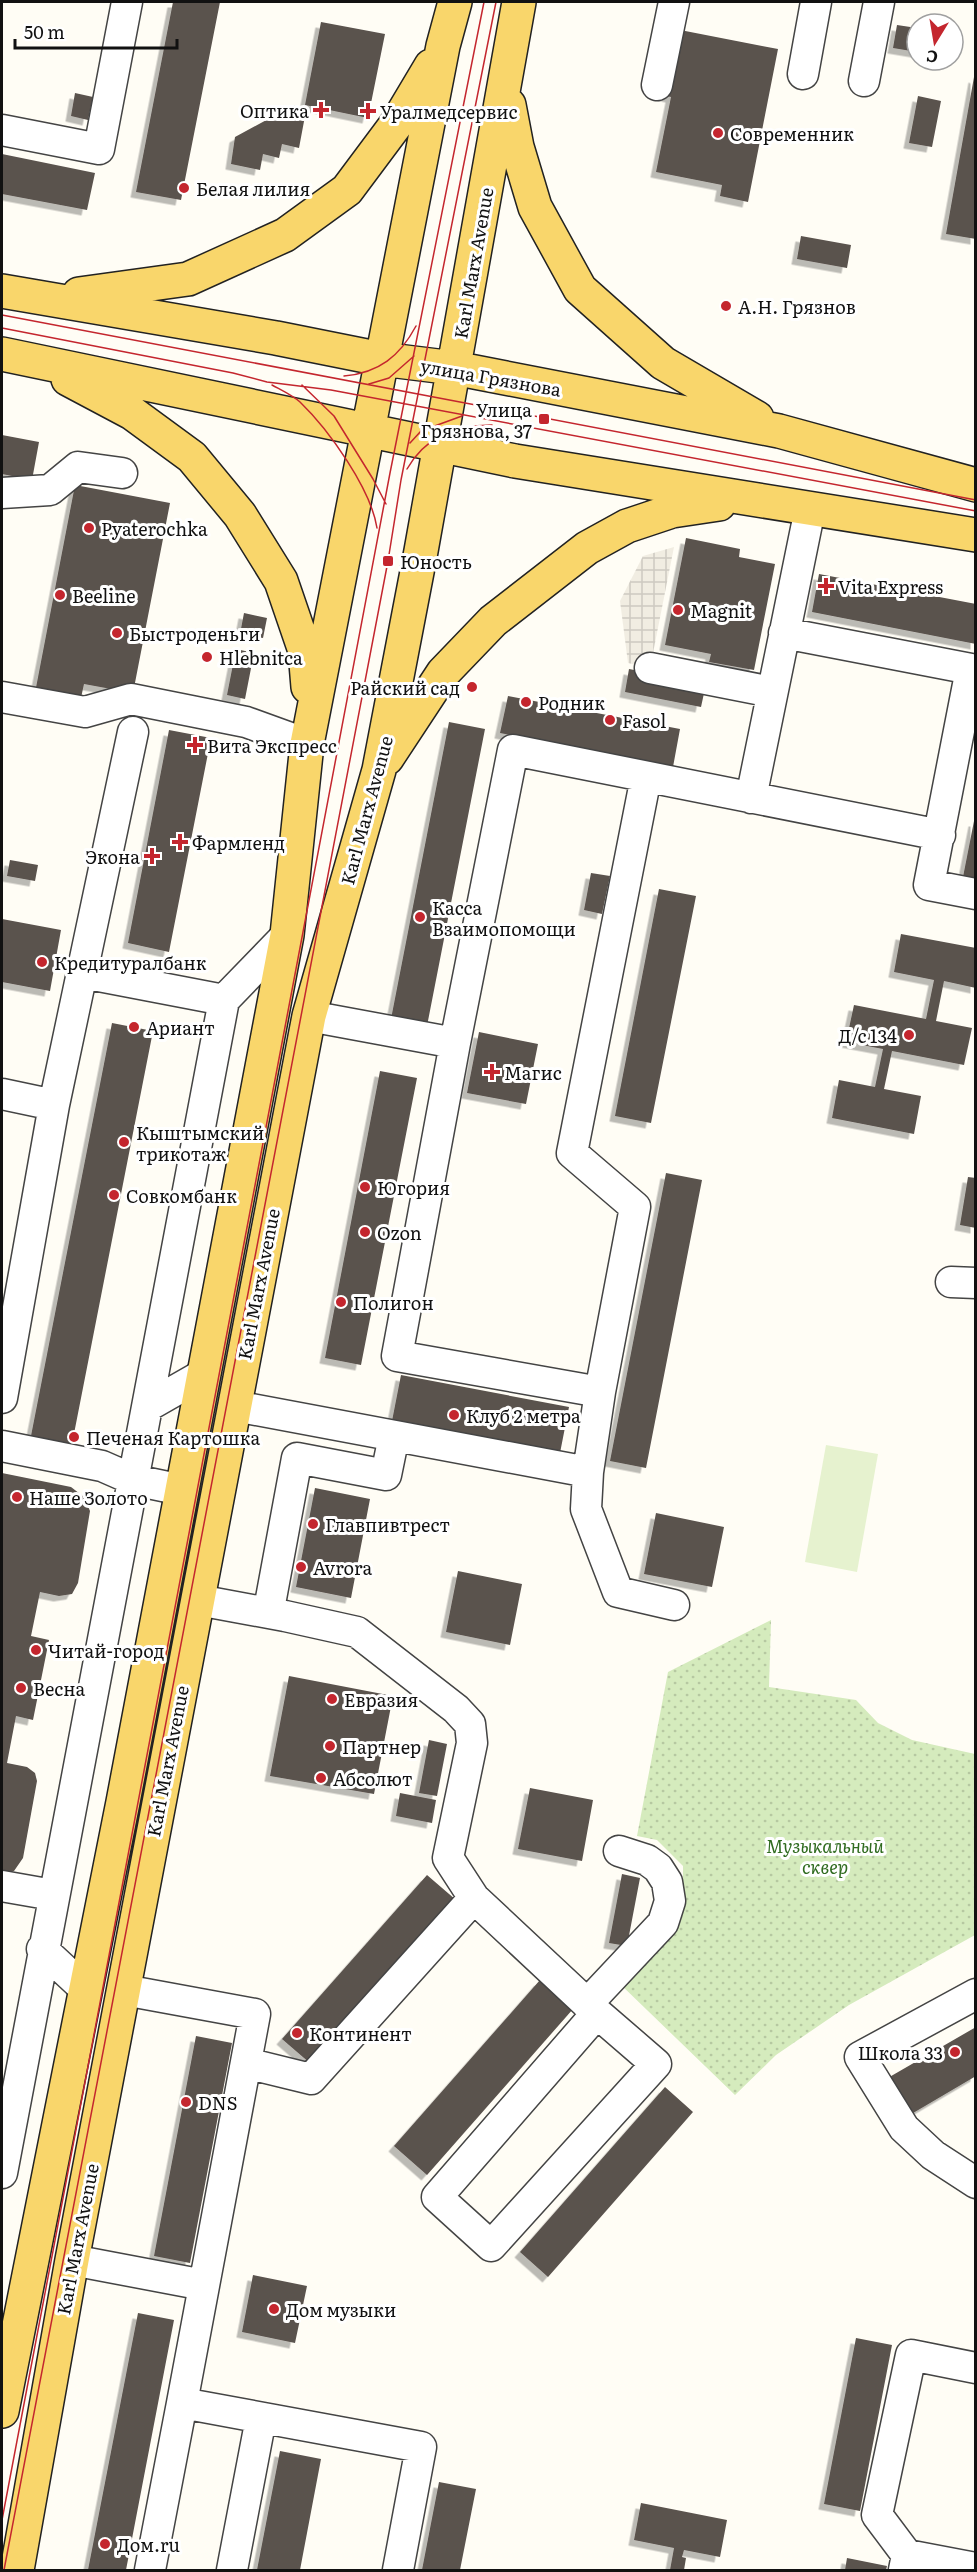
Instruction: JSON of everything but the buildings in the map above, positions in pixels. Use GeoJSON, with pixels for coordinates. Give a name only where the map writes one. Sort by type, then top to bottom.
{"type":"FeatureCollection","features":[{"type":"Feature","properties":{"kind":"main road","name":"Karl Marx Avenue"},"geometry":{"type":"LineString","coordinates":[[2,2411],[182,1490],[287,935],[309,733],[443,46],[455,2]]}},
{"type":"Feature","properties":{"kind":"main road","name":"Karl Marx Avenue"},"geometry":{"type":"LineString","coordinates":[[17,2571],[72,2260],[309,1016],[379,770],[440,446],[465,294],[519,2]]}},
{"type":"Feature","properties":{"kind":"main road"},"geometry":{"type":"LineString","coordinates":[[48,299],[188,279],[285,235],[347,190],[397,123],[443,46]]}},
{"type":"Feature","properties":{"kind":"main road"},"geometry":{"type":"LineString","coordinates":[[505,87],[517,147],[535,207],[580,289],[663,363],[779,431]]}},
{"type":"Feature","properties":{"kind":"main road","name":"улица Грязнова"},"geometry":{"type":"LineString","coordinates":[[2,291],[276,338],[381,359],[454,368],[779,431],[975,485]]}},
{"type":"Feature","properties":{"kind":"main road"},"geometry":{"type":"LineString","coordinates":[[2,354],[515,461],[975,535]]}},
{"type":"Feature","properties":{"kind":"main road"},"geometry":{"type":"LineString","coordinates":[[34,361],[132,413],[192,457],[240,515],[281,581],[305,651],[309,733]]}},
{"type":"Feature","properties":{"kind":"main road"},"geometry":{"type":"LineString","coordinates":[[379,770],[443,673],[493,621],[587,548],[627,526],[672,511],[754,500]]}},
{"type":"Feature","properties":{"kind":"lane"},"geometry":{"type":"LineString","coordinates":[[2,130],[99,149],[127,2]]}},
{"type":"Feature","properties":{"kind":"lane"},"geometry":{"type":"LineString","coordinates":[[657,85],[674,2]]}},
{"type":"Feature","properties":{"kind":"lane"},"geometry":{"type":"LineString","coordinates":[[802,74],[816,2]]}},
{"type":"Feature","properties":{"kind":"lane"},"geometry":{"type":"LineString","coordinates":[[864,81],[879,2]]}},
{"type":"Feature","properties":{"kind":"lane"},"geometry":{"type":"LineString","coordinates":[[2,493],[50,490],[78,467],[122,473]]}},
{"type":"Feature","properties":{"kind":"lane"},"geometry":{"type":"LineString","coordinates":[[751,798],[810,509]]}},
{"type":"Feature","properties":{"kind":"lane"},"geometry":{"type":"LineString","coordinates":[[784,633],[971,669],[929,885],[975,894]]}},
{"type":"Feature","properties":{"kind":"lane"},"geometry":{"type":"LineString","coordinates":[[650,668],[772,692]]}},
{"type":"Feature","properties":{"kind":"lane"},"geometry":{"type":"LineString","coordinates":[[2,697],[85,712],[131,699],[309,733]]}},
{"type":"Feature","properties":{"kind":"lane"},"geometry":{"type":"LineString","coordinates":[[2,1398],[54,1105],[133,732]]}},
{"type":"Feature","properties":{"kind":"lane"},"geometry":{"type":"LineString","coordinates":[[600,1392],[397,1356],[455,1042],[513,750],[940,835]]}},
{"type":"Feature","properties":{"kind":"lane"},"geometry":{"type":"LineString","coordinates":[[646,777],[572,1153],[635,1208],[600,1392],[588,1472],[586,1509],[618,1592],[674,1605]]}},
{"type":"Feature","properties":{"kind":"lane"},"geometry":{"type":"LineString","coordinates":[[2,2173],[42,1949],[134,1480],[224,1000],[287,935]]}},
{"type":"Feature","properties":{"kind":"lane"},"geometry":{"type":"LineString","coordinates":[[83,973],[224,1000]]}},
{"type":"Feature","properties":{"kind":"lane"},"geometry":{"type":"LineString","coordinates":[[309,1016],[455,1042]]}},
{"type":"Feature","properties":{"kind":"lane"},"geometry":{"type":"LineString","coordinates":[[2,1094],[54,1105]]}},
{"type":"Feature","properties":{"kind":"lane"},"geometry":{"type":"LineString","coordinates":[[148,1406],[204,1374]]}},
{"type":"Feature","properties":{"kind":"lane"},"geometry":{"type":"LineString","coordinates":[[235,1406],[588,1472]]}},
{"type":"Feature","properties":{"kind":"lane"},"geometry":{"type":"LineString","coordinates":[[272,1613],[270,1604],[297,1458],[386,1474],[394,1436]]}},
{"type":"Feature","properties":{"kind":"lane"},"geometry":{"type":"LineString","coordinates":[[2,1446],[102,1466],[134,1480],[182,1490]]}},
{"type":"Feature","properties":{"kind":"lane"},"geometry":{"type":"LineString","coordinates":[[198,1600],[272,1613],[357,1632],[456,1709],[470,1724],[472,1743],[448,1858],[474,1898],[592,2009],[656,2064],[491,2246],[437,2197],[592,2009],[663,1923],[670,1901],[667,1882],[658,1868],[647,1860],[619,1851]]}},
{"type":"Feature","properties":{"kind":"lane"},"geometry":{"type":"LineString","coordinates":[[2,1886],[53,1895]]}},
{"type":"Feature","properties":{"kind":"lane"},"geometry":{"type":"LineString","coordinates":[[246,2063],[311,2079],[474,1898]]}},
{"type":"Feature","properties":{"kind":"lane"},"geometry":{"type":"LineString","coordinates":[[42,1949],[85,1989]]}},
{"type":"Feature","properties":{"kind":"lane"},"geometry":{"type":"LineString","coordinates":[[124,1990],[255,2014],[150,2571]]}},
{"type":"Feature","properties":{"kind":"lane"},"geometry":{"type":"LineString","coordinates":[[975,1994],[860,2057],[904,2128],[933,2155],[975,2183]]}},
{"type":"Feature","properties":{"kind":"lane"},"geometry":{"type":"LineString","coordinates":[[72,2260],[204,2285]]}},
{"type":"Feature","properties":{"kind":"lane"},"geometry":{"type":"LineString","coordinates":[[975,2368],[911,2355],[877,2515],[906,2563],[975,2568]]}},
{"type":"Feature","properties":{"kind":"lane"},"geometry":{"type":"LineString","coordinates":[[182,2403],[421,2447],[398,2571]]}},
{"type":"Feature","properties":{"kind":"lane"},"geometry":{"type":"LineString","coordinates":[[232,2571],[261,2418]]}},
{"type":"Feature","properties":{"kind":"green space"},"geometry":{"type":"Polygon","coordinates":[[[826,1445],[878,1454],[857,1572],[805,1562],[826,1445]]]}},
{"type":"Feature","properties":{"kind":"green space","name":"Музыкальный сквер"},"geometry":{"type":"Polygon","coordinates":[[[771,1620],[769,1687],[856,1700],[878,1723],[912,1740],[975,1754],[975,1935],[849,2005],[776,2055],[735,2095],[618,1982],[683,1904],[683,1866],[657,1840],[637,1836],[668,1672],[771,1620]]]}},
{"type":"Feature","properties":{"kind":"shaded area"},"geometry":{"type":"Polygon","coordinates":[[[674,547],[650,668],[628,663],[620,601],[643,556],[674,547]]]}},
{"type":"Feature","properties":{"kind":"tram line"},"geometry":{"type":"LineString","coordinates":[[2,2520],[390,473],[484,2]]}},
{"type":"Feature","properties":{"kind":"tram line"},"geometry":{"type":"LineString","coordinates":[[4,2570],[388,561],[401,480],[496,2]]}},
{"type":"Feature","properties":{"kind":"tram line"},"geometry":{"type":"LineString","coordinates":[[2,315],[976,500]]}},
{"type":"Feature","properties":{"kind":"tram line"},"geometry":{"type":"LineString","coordinates":[[344,376],[368,371],[387,361],[403,346],[416,326]]}},
{"type":"Feature","properties":{"kind":"tram line"},"geometry":{"type":"LineString","coordinates":[[2,328],[233,373],[267,382],[331,390],[976,511]]}},
{"type":"Feature","properties":{"kind":"tram line"},"geometry":{"type":"LineString","coordinates":[[369,384],[389,378],[414,356]]}},
{"type":"Feature","properties":{"kind":"tram line"},"geometry":{"type":"LineString","coordinates":[[272,385],[300,402],[336,444],[367,496],[377,528]]}},
{"type":"Feature","properties":{"kind":"tram line"},"geometry":{"type":"LineString","coordinates":[[302,385],[334,416],[386,504]]}},
{"type":"Feature","properties":{"kind":"tram line"},"geometry":{"type":"LineString","coordinates":[[410,443],[421,431],[462,416]]}},
{"type":"Feature","properties":{"kind":"tram line"},"geometry":{"type":"LineString","coordinates":[[407,469],[423,449],[443,435],[466,427],[492,425]]}},
{"type":"Feature","properties":{"kind":"place","name":"Оптика"},"geometry":{"type":"Point","coordinates":[321,110]}},
{"type":"Feature","properties":{"kind":"place","name":"Уралмедсервис"},"geometry":{"type":"Point","coordinates":[368,111]}},
{"type":"Feature","properties":{"kind":"place","name":"Современник"},"geometry":{"type":"Point","coordinates":[718,133]}},
{"type":"Feature","properties":{"kind":"place","name":"Белая лилия"},"geometry":{"type":"Point","coordinates":[184,188]}},
{"type":"Feature","properties":{"kind":"place","name":"А.Н. Грязнов"},"geometry":{"type":"Point","coordinates":[726,306]}},
{"type":"Feature","properties":{"kind":"place","name":"Улица Грязнова, 37"},"geometry":{"type":"Point","coordinates":[544,419]}},
{"type":"Feature","properties":{"kind":"place","name":"Pyaterochka"},"geometry":{"type":"Point","coordinates":[89,528]}},
{"type":"Feature","properties":{"kind":"place","name":"Юность"},"geometry":{"type":"Point","coordinates":[388,561]}},
{"type":"Feature","properties":{"kind":"place","name":"Vita Express"},"geometry":{"type":"Point","coordinates":[826,586]}},
{"type":"Feature","properties":{"kind":"place","name":"Beeline"},"geometry":{"type":"Point","coordinates":[60,595]}},
{"type":"Feature","properties":{"kind":"place","name":"Magnit"},"geometry":{"type":"Point","coordinates":[678,610]}},
{"type":"Feature","properties":{"kind":"place","name":"Быстроденьги"},"geometry":{"type":"Point","coordinates":[117,633]}},
{"type":"Feature","properties":{"kind":"place","name":"Hlebnitca"},"geometry":{"type":"Point","coordinates":[207,657]}},
{"type":"Feature","properties":{"kind":"place","name":"Райский сад"},"geometry":{"type":"Point","coordinates":[472,687]}},
{"type":"Feature","properties":{"kind":"place","name":"Родник"},"geometry":{"type":"Point","coordinates":[526,702]}},
{"type":"Feature","properties":{"kind":"place","name":"Fasol"},"geometry":{"type":"Point","coordinates":[610,720]}},
{"type":"Feature","properties":{"kind":"place","name":"Вита Экспресс"},"geometry":{"type":"Point","coordinates":[195,745]}},
{"type":"Feature","properties":{"kind":"place","name":"Фармленд"},"geometry":{"type":"Point","coordinates":[180,842]}},
{"type":"Feature","properties":{"kind":"place","name":"Экона"},"geometry":{"type":"Point","coordinates":[152,856]}},
{"type":"Feature","properties":{"kind":"place","name":"Касса Взаимопомощи"},"geometry":{"type":"Point","coordinates":[420,917]}},
{"type":"Feature","properties":{"kind":"place","name":"Кредитуралбанк"},"geometry":{"type":"Point","coordinates":[42,962]}},
{"type":"Feature","properties":{"kind":"place","name":"Ариант"},"geometry":{"type":"Point","coordinates":[134,1027]}},
{"type":"Feature","properties":{"kind":"place","name":"Д/с 134"},"geometry":{"type":"Point","coordinates":[909,1035]}},
{"type":"Feature","properties":{"kind":"place","name":"Магис"},"geometry":{"type":"Point","coordinates":[492,1072]}},
{"type":"Feature","properties":{"kind":"place","name":"Кыштымский трикотаж"},"geometry":{"type":"Point","coordinates":[124,1142]}},
{"type":"Feature","properties":{"kind":"place","name":"Югория"},"geometry":{"type":"Point","coordinates":[365,1187]}},
{"type":"Feature","properties":{"kind":"place","name":"Совкомбанк"},"geometry":{"type":"Point","coordinates":[114,1195]}},
{"type":"Feature","properties":{"kind":"place","name":"Ozon"},"geometry":{"type":"Point","coordinates":[365,1232]}},
{"type":"Feature","properties":{"kind":"place","name":"Полигон"},"geometry":{"type":"Point","coordinates":[341,1302]}},
{"type":"Feature","properties":{"kind":"place","name":"Клуб 2 метра"},"geometry":{"type":"Point","coordinates":[454,1415]}},
{"type":"Feature","properties":{"kind":"place","name":"Печеная Картошка"},"geometry":{"type":"Point","coordinates":[74,1437]}},
{"type":"Feature","properties":{"kind":"place","name":"Наше Золото"},"geometry":{"type":"Point","coordinates":[17,1497]}},
{"type":"Feature","properties":{"kind":"place","name":"Главпивтрест"},"geometry":{"type":"Point","coordinates":[313,1524]}},
{"type":"Feature","properties":{"kind":"place","name":"Avrora"},"geometry":{"type":"Point","coordinates":[301,1567]}},
{"type":"Feature","properties":{"kind":"place","name":"Читай-город"},"geometry":{"type":"Point","coordinates":[36,1650]}},
{"type":"Feature","properties":{"kind":"place","name":"Весна"},"geometry":{"type":"Point","coordinates":[21,1688]}},
{"type":"Feature","properties":{"kind":"place","name":"Евразия"},"geometry":{"type":"Point","coordinates":[332,1699]}},
{"type":"Feature","properties":{"kind":"place","name":"Партнер"},"geometry":{"type":"Point","coordinates":[330,1746]}},
{"type":"Feature","properties":{"kind":"place","name":"Абсолют"},"geometry":{"type":"Point","coordinates":[321,1778]}},
{"type":"Feature","properties":{"kind":"place","name":"Континент"},"geometry":{"type":"Point","coordinates":[297,2033]}},
{"type":"Feature","properties":{"kind":"place","name":"Школа 33"},"geometry":{"type":"Point","coordinates":[955,2052]}},
{"type":"Feature","properties":{"kind":"place","name":"DNS"},"geometry":{"type":"Point","coordinates":[186,2102]}},
{"type":"Feature","properties":{"kind":"place","name":"Дом музыки"},"geometry":{"type":"Point","coordinates":[274,2309]}},
{"type":"Feature","properties":{"kind":"place","name":"Дом.ru"},"geometry":{"type":"Point","coordinates":[105,2544]}}]}
